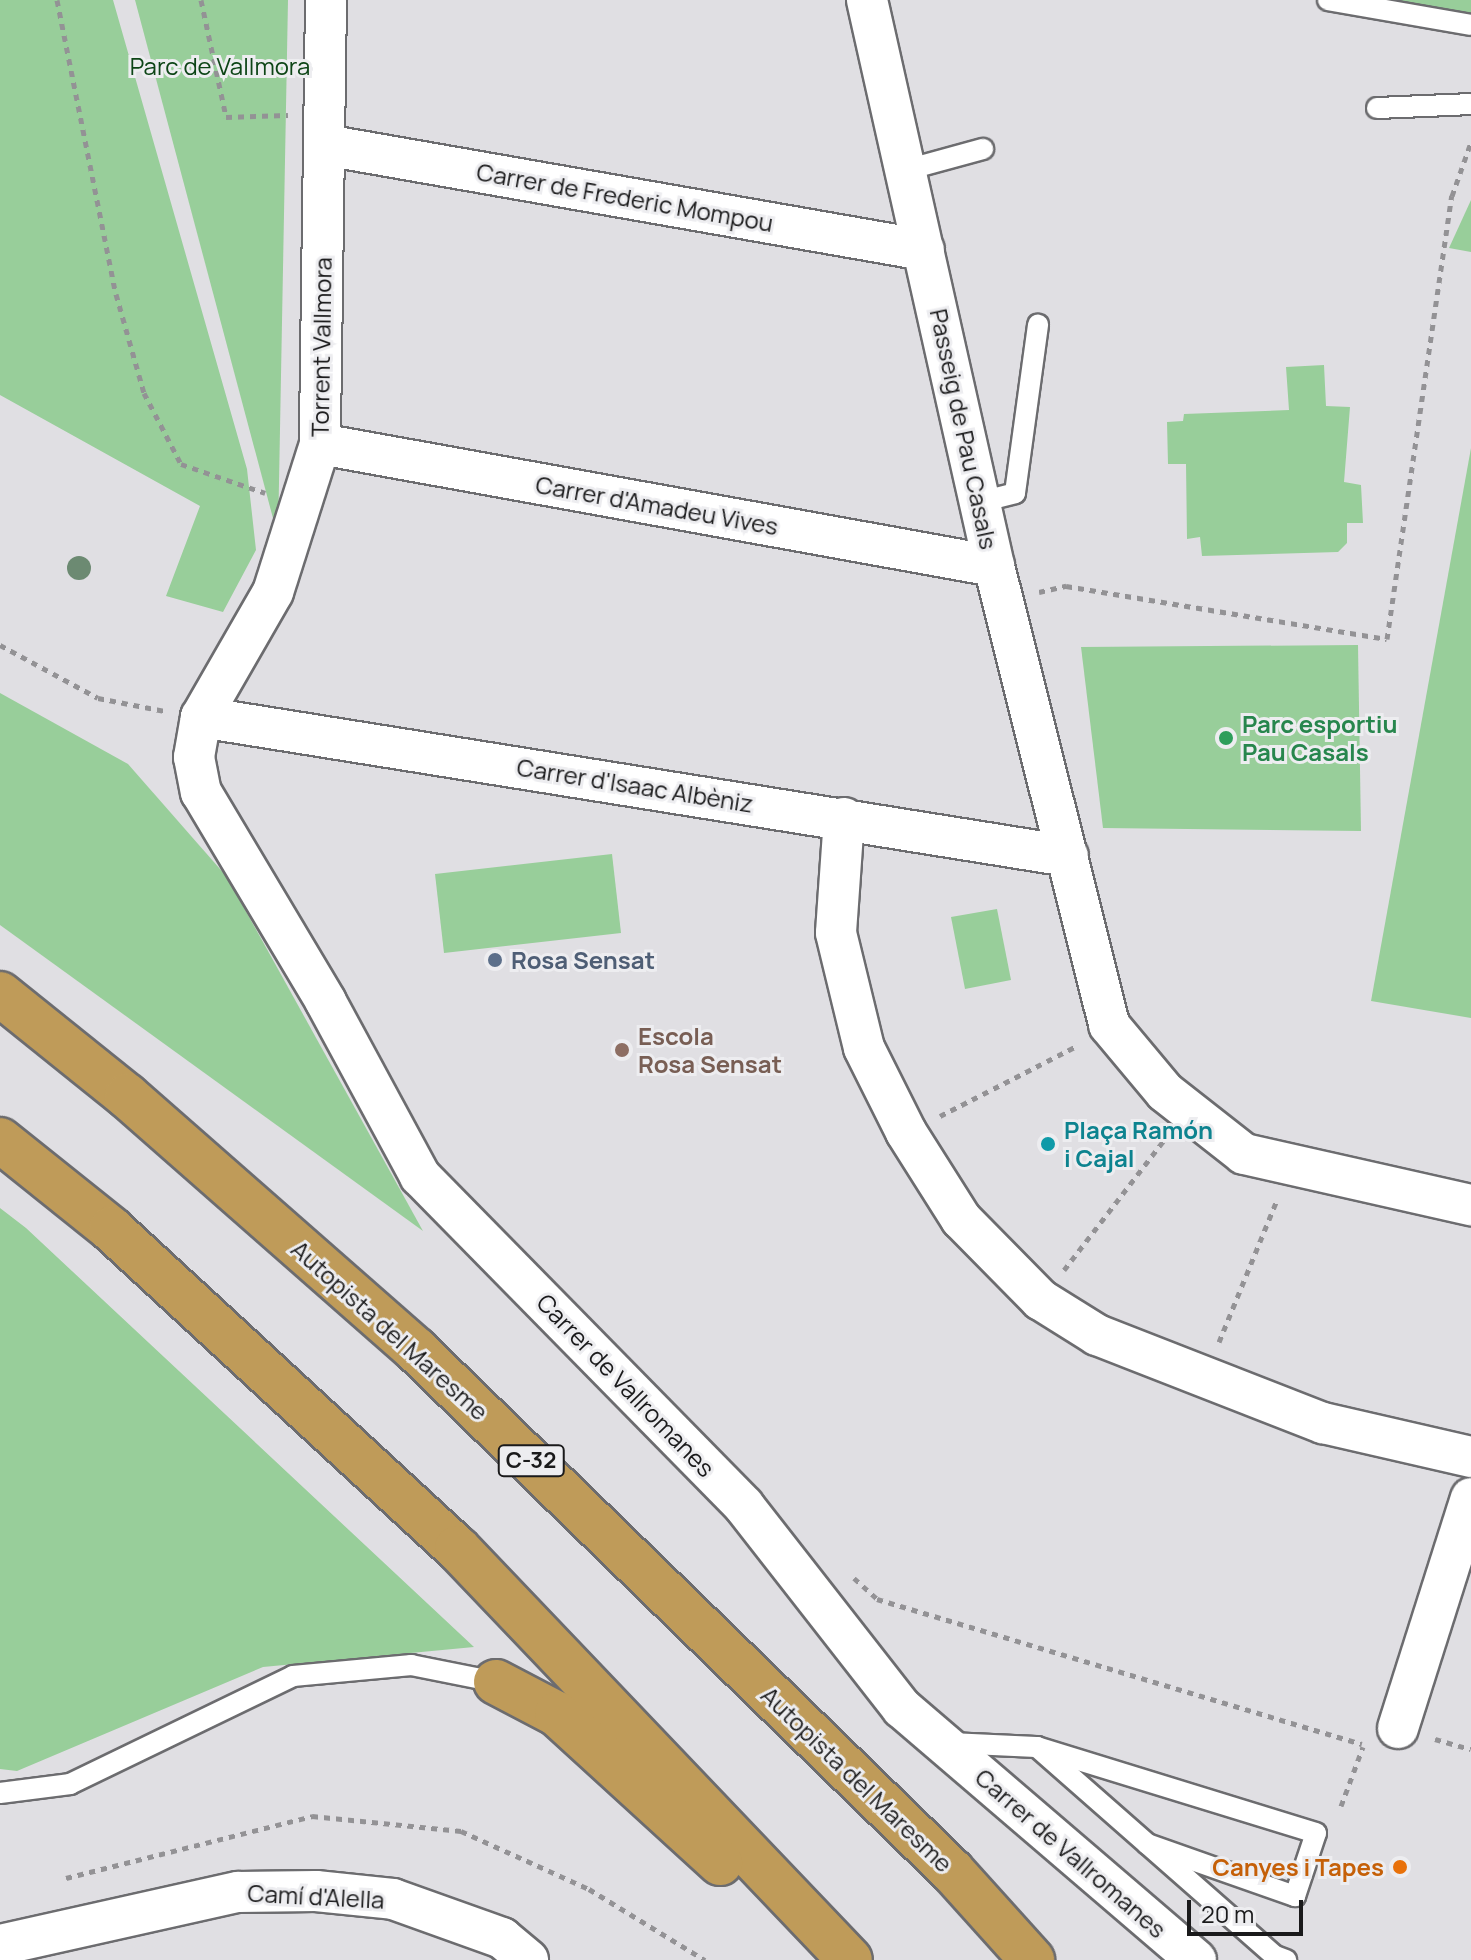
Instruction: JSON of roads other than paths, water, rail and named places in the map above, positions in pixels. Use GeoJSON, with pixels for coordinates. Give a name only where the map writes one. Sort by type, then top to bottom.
{"type":"FeatureCollection","features":[{"type":"Feature","properties":{"kind":"highway","name":"Autopista del Maresme"},"geometry":{"type":"LineString","coordinates":[[0,994],[127,1096],[416,1350],[952,1871],[1032,1960]]}},
{"type":"Feature","properties":{"kind":"highway"},"geometry":{"type":"LineString","coordinates":[[0,1140],[111,1229],[457,1548],[850,1960]]}},
{"type":"Feature","properties":{"kind":"highway"},"geometry":{"type":"LineString","coordinates":[[496,1682],[557,1714],[821,1960]]}},
{"type":"Feature","properties":{"kind":"street","name":"Torrent Vallmora"},"geometry":{"type":"LineString","coordinates":[[201,717],[273,592],[320,444],[326,0]]}},
{"type":"Feature","properties":{"kind":"street","name":"Passeig de Pau Casals"},"geometry":{"type":"LineString","coordinates":[[867,0],[998,583],[1109,1025],[1165,1092],[1244,1154],[1471,1205]]}},
{"type":"Feature","properties":{"kind":"street","name":"Carrer de Frederic Mompou"},"geometry":{"type":"LineString","coordinates":[[325,129],[924,250]]}},
{"type":"Feature","properties":{"kind":"street","name":"Carrer d'Amadeu Vives"},"geometry":{"type":"LineString","coordinates":[[320,444],[998,583]]}},
{"type":"Feature","properties":{"kind":"street","name":"Carrer d'Isaac Albèniz"},"geometry":{"type":"LineString","coordinates":[[201,717],[1068,856]]}},
{"type":"Feature","properties":{"kind":"street","name":"Carrer de Vallromanes"},"geometry":{"type":"LineString","coordinates":[[201,717],[194,757],[201,792],[326,1002],[420,1176],[744,1506],[902,1708],[1196,1960]]}},
{"type":"Feature","properties":{"kind":"street"},"geometry":{"type":"LineString","coordinates":[[844,818],[836,933],[864,1048],[906,1132],[961,1219],[1041,1300],[1097,1335],[1204,1381],[1323,1423],[1471,1457]]}},
{"type":"Feature","properties":{"kind":"street"},"geometry":{"type":"LineString","coordinates":[[1381,1736],[1471,1498]]}},
{"type":"Feature","properties":{"kind":"street","name":"Camí d'Alella"},"geometry":{"type":"LineString","coordinates":[[0,1945],[238,1892],[316,1891],[393,1899],[502,1938],[528,1960]]}},
{"type":"Feature","properties":{"kind":"lane"},"geometry":{"type":"LineString","coordinates":[[1328,0],[1471,25]]}},
{"type":"Feature","properties":{"kind":"lane"},"geometry":{"type":"LineString","coordinates":[[1377,108],[1471,104]]}},
{"type":"Feature","properties":{"kind":"lane"},"geometry":{"type":"LineString","coordinates":[[906,170],[983,149]]}},
{"type":"Feature","properties":{"kind":"lane"},"geometry":{"type":"LineString","coordinates":[[980,502],[1015,493],[1038,325]]}},
{"type":"Feature","properties":{"kind":"lane"},"geometry":{"type":"LineString","coordinates":[[0,1793],[70,1784],[293,1676],[411,1665],[496,1682]]}},
{"type":"Feature","properties":{"kind":"lane"},"geometry":{"type":"LineString","coordinates":[[942,1743],[1037,1747],[1316,1833],[1295,1896],[1147,1844]]}},
{"type":"Feature","properties":{"kind":"lane"},"geometry":{"type":"LineString","coordinates":[[1037,1747],[1279,1959]]}},
{"type":"Feature","properties":{"kind":"place","name":"Parc esportiu Pau Casals"},"geometry":{"type":"Point","coordinates":[1226,738]}},
{"type":"Feature","properties":{"kind":"place","name":"Rosa Sensat"},"geometry":{"type":"Point","coordinates":[495,960]}},
{"type":"Feature","properties":{"kind":"place","name":"Escola Rosa Sensat"},"geometry":{"type":"Point","coordinates":[622,1050]}},
{"type":"Feature","properties":{"kind":"place","name":"Plaça Ramón i Cajal"},"geometry":{"type":"Point","coordinates":[1048,1144]}},
{"type":"Feature","properties":{"kind":"place","name":"Canyes i Tapes"},"geometry":{"type":"Point","coordinates":[1400,1867]}},
{"type":"Feature","properties":{"kind":"park label","name":"Parc de Vallmora"},"geometry":{"type":"Point","coordinates":[220,66]}}]}
